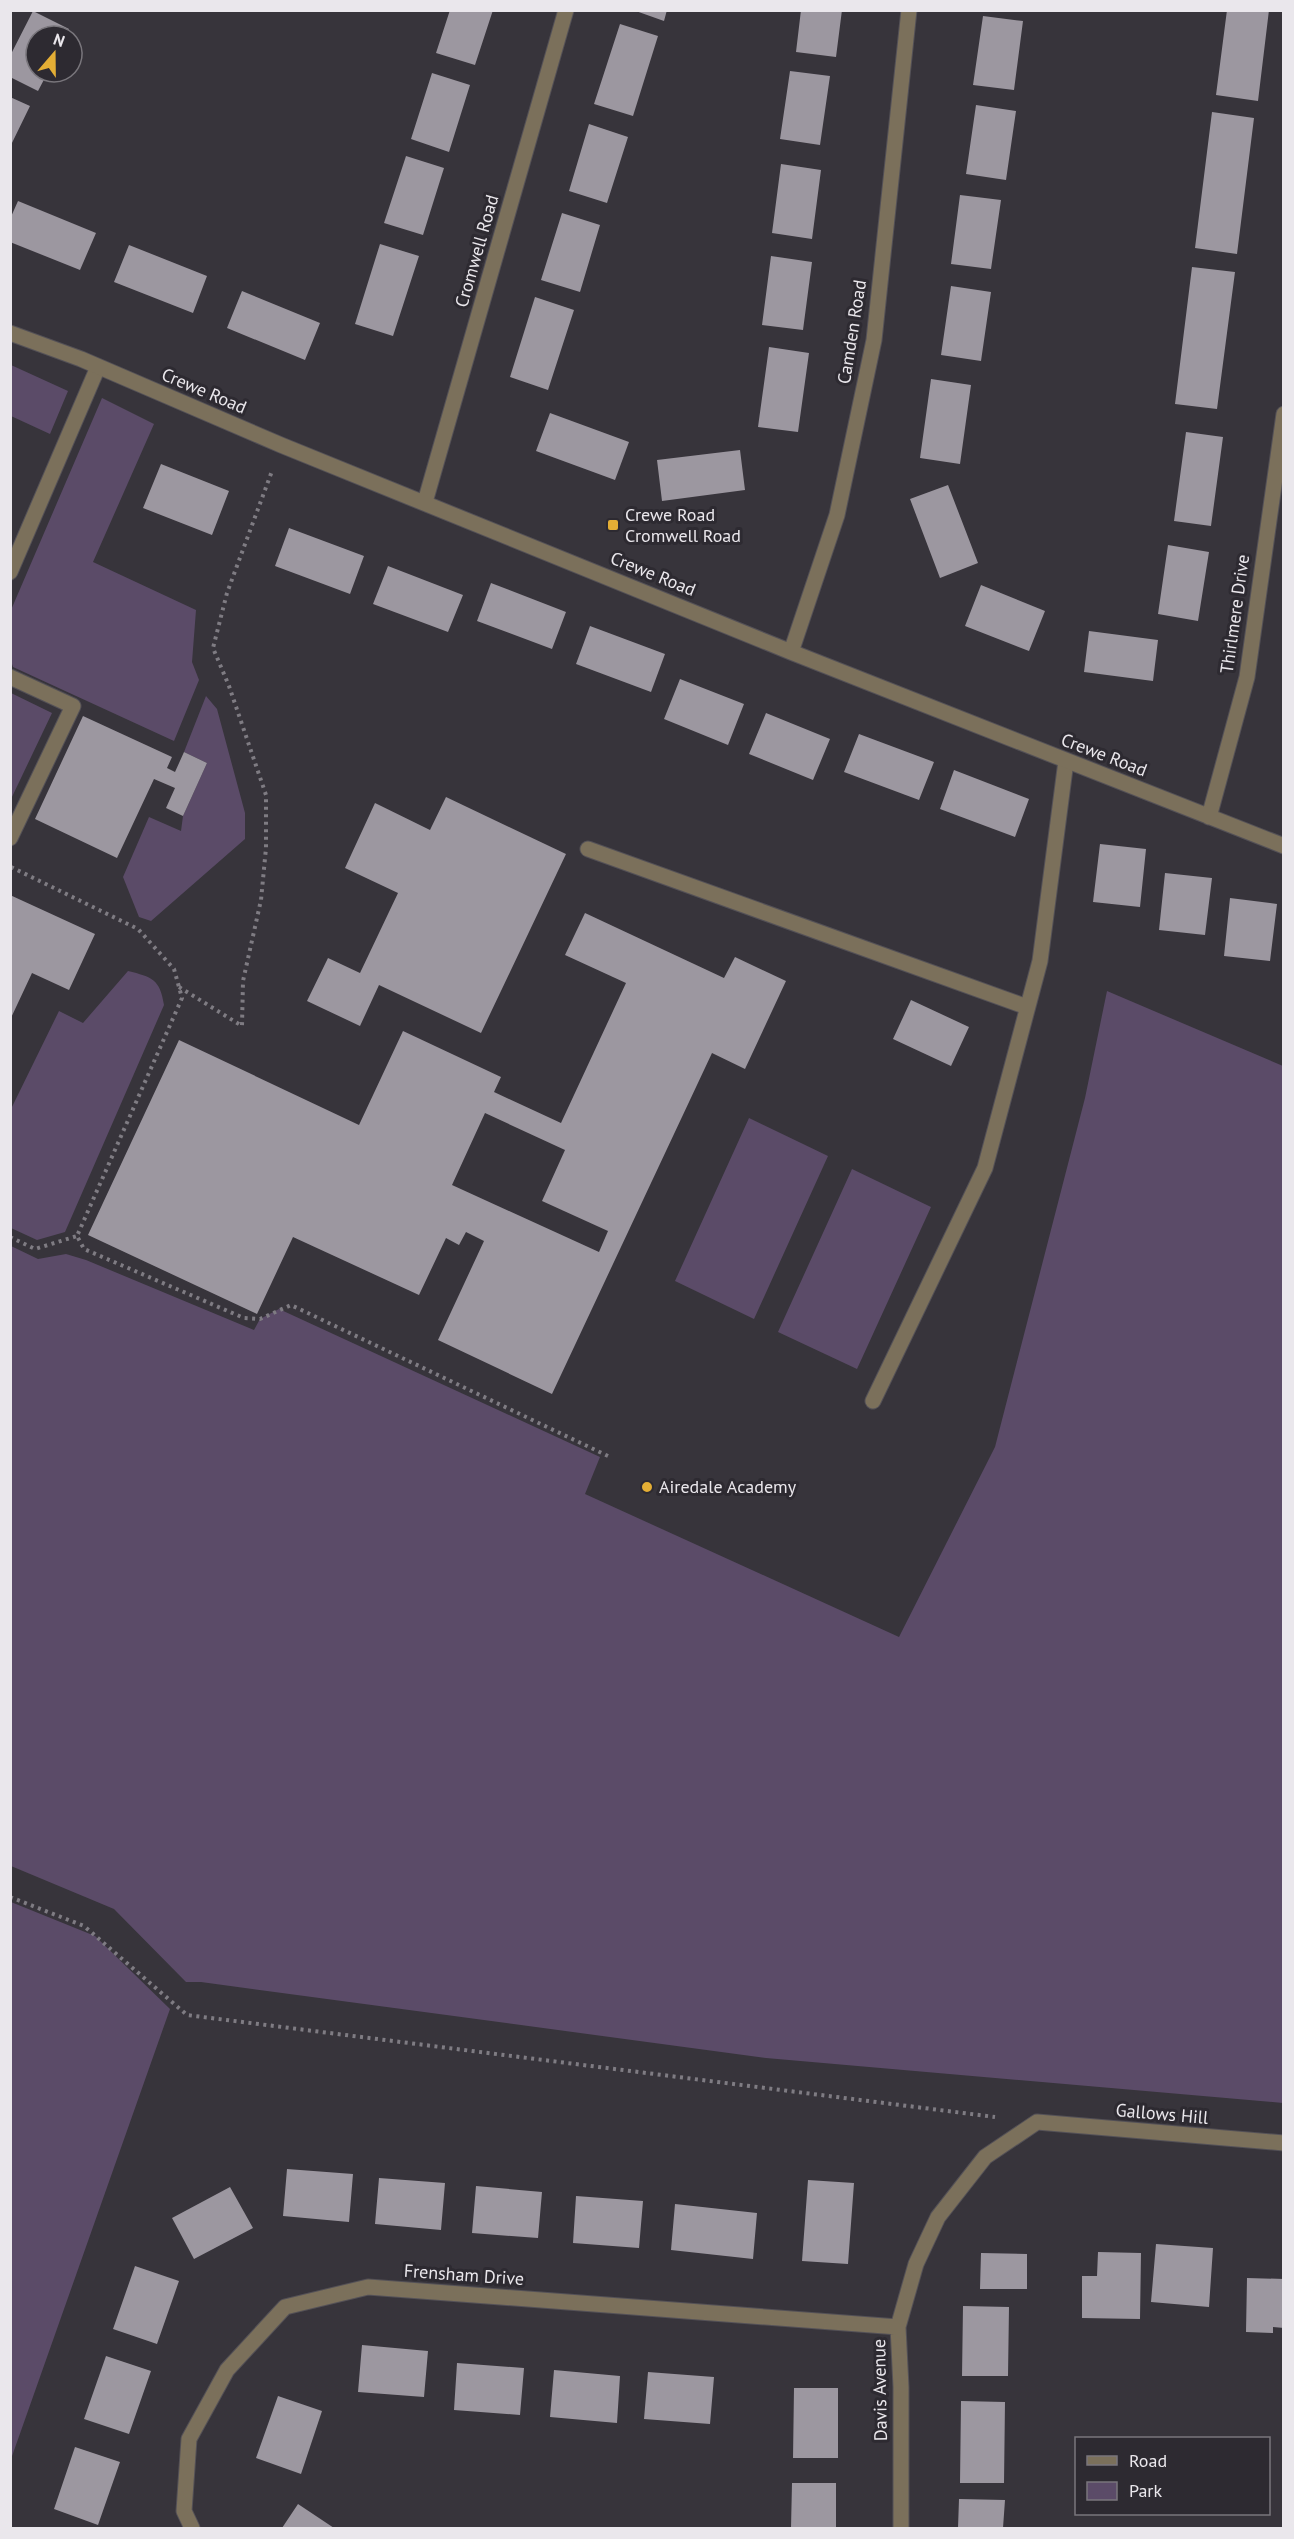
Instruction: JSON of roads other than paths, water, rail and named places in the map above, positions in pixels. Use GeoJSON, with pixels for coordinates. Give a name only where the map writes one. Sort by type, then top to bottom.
{"type":"FeatureCollection","features":[{"type":"Feature","properties":{"kind":"street","name":"Cromwell Road"},"geometry":{"type":"LineString","coordinates":[[425,502],[566,10]]}},
{"type":"Feature","properties":{"kind":"street","name":"Camden Road"},"geometry":{"type":"LineString","coordinates":[[791,652],[837,515],[874,340],[909,10]]}},
{"type":"Feature","properties":{"kind":"street","name":"Crewe Road"},"geometry":{"type":"LineString","coordinates":[[10,333],[791,652],[1284,846]]}},
{"type":"Feature","properties":{"kind":"street"},"geometry":{"type":"LineString","coordinates":[[10,572],[98,367]]}},
{"type":"Feature","properties":{"kind":"street","name":"Thirlmere Drive"},"geometry":{"type":"LineString","coordinates":[[1209,817],[1247,677],[1284,414]]}},
{"type":"Feature","properties":{"kind":"street"},"geometry":{"type":"LineString","coordinates":[[10,677],[73,706],[10,838]]}},
{"type":"Feature","properties":{"kind":"street"},"geometry":{"type":"LineString","coordinates":[[873,1401],[985,1168],[1040,962],[1066,761]]}},
{"type":"Feature","properties":{"kind":"street"},"geometry":{"type":"LineString","coordinates":[[588,849],[1027,1007]]}},
{"type":"Feature","properties":{"kind":"street","name":"Gallows Hill"},"geometry":{"type":"LineString","coordinates":[[1037,2122],[1284,2144]]}},
{"type":"Feature","properties":{"kind":"street","name":"Davis Avenue"},"geometry":{"type":"LineString","coordinates":[[901,2529],[898,2327],[916,2264],[938,2217],[985,2157],[1037,2122]]}},
{"type":"Feature","properties":{"kind":"street","name":"Frensham Drive"},"geometry":{"type":"LineString","coordinates":[[192,2529],[184,2511],[189,2439],[227,2370],[285,2307],[368,2288],[898,2327]]}},
{"type":"Feature","properties":{"kind":"place","name":"Crewe Road Cromwell Road"},"geometry":{"type":"Point","coordinates":[613,525]}},
{"type":"Feature","properties":{"kind":"place","name":"Airedale Academy"},"geometry":{"type":"Point","coordinates":[647,1487]}}]}
